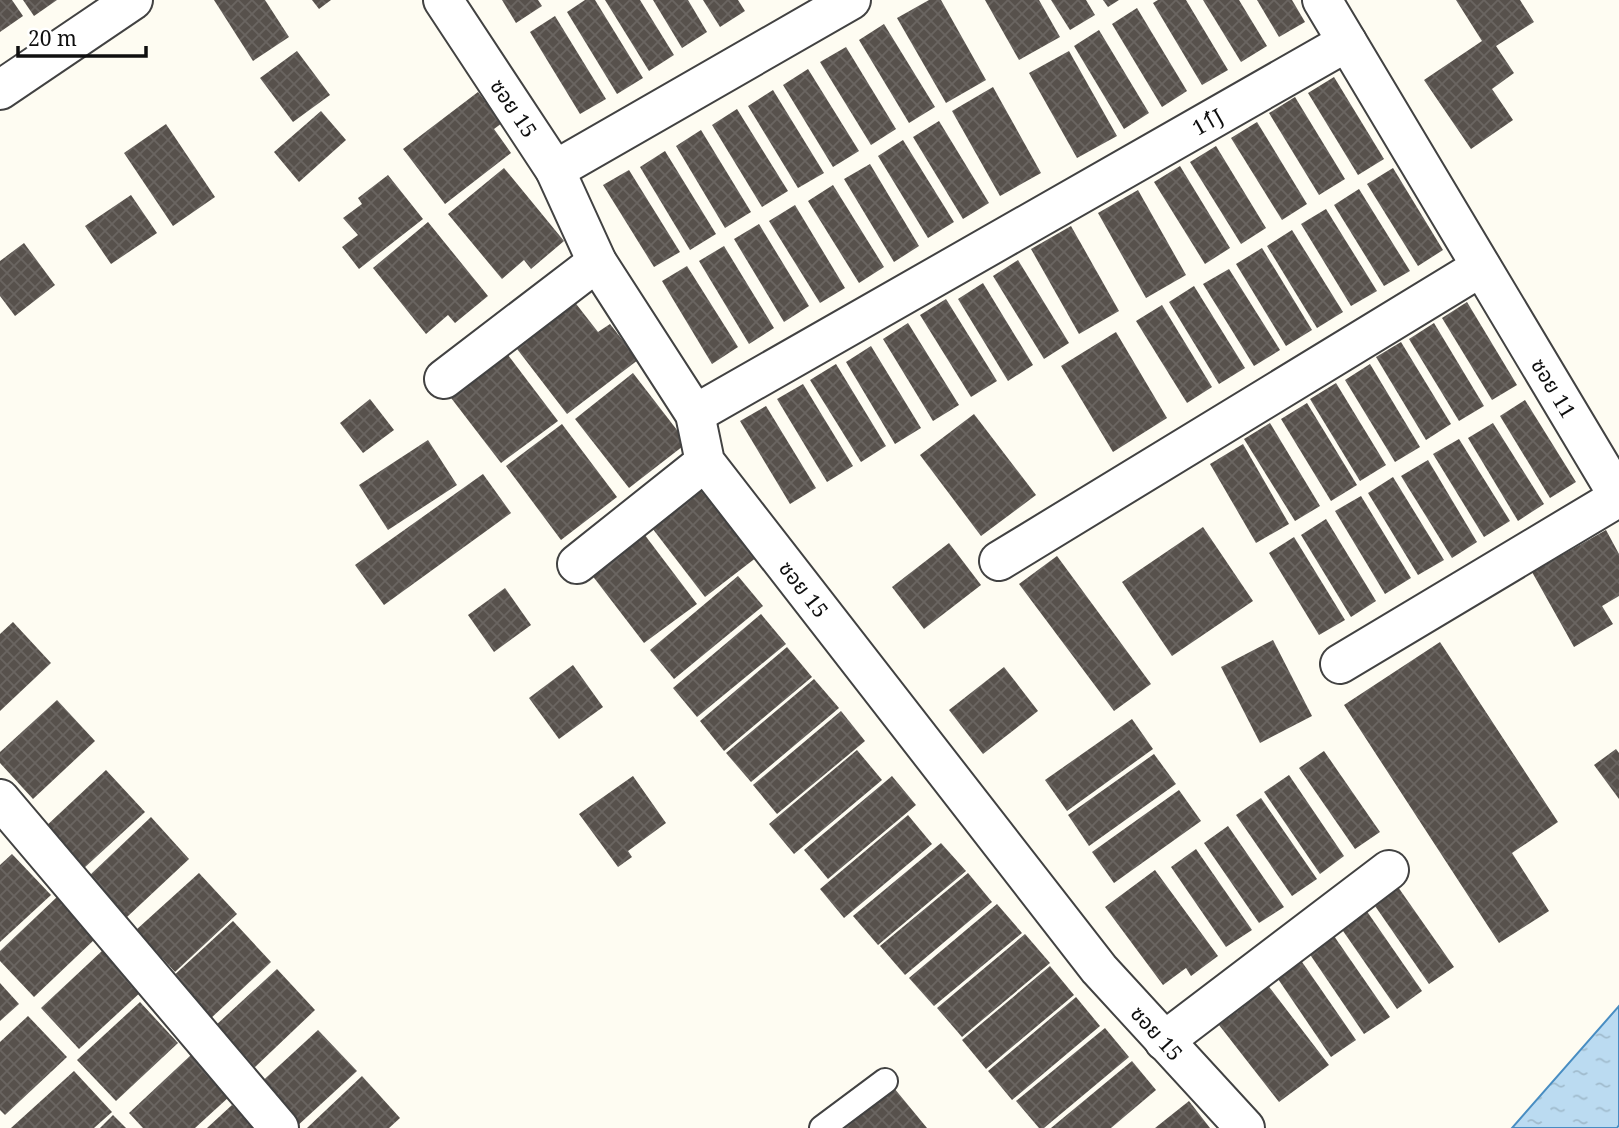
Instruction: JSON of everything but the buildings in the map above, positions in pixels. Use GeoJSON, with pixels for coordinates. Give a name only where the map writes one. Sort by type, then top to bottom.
{"type":"FeatureCollection","features":[{"type":"Feature","properties":{"kind":"street"},"geometry":{"type":"LineString","coordinates":[[0,90],[133,0]]}},
{"type":"Feature","properties":{"kind":"street","name":"ซอย 15"},"geometry":{"type":"LineString","coordinates":[[443,0],[555,170],[597,262],[695,414],[705,462],[1099,968],[1245,1128]]}},
{"type":"Feature","properties":{"kind":"street"},"geometry":{"type":"LineString","coordinates":[[555,170],[851,0]]}},
{"type":"Feature","properties":{"kind":"street","name":"ซอย 11"},"geometry":{"type":"LineString","coordinates":[[1322,0],[1619,497],[1340,664]]}},
{"type":"Feature","properties":{"kind":"street","name":"11๋J"},"geometry":{"type":"LineString","coordinates":[[695,414],[1347,42]]}},
{"type":"Feature","properties":{"kind":"street"},"geometry":{"type":"LineString","coordinates":[[444,379],[597,262]]}},
{"type":"Feature","properties":{"kind":"street"},"geometry":{"type":"LineString","coordinates":[[999,561],[1481,267]]}},
{"type":"Feature","properties":{"kind":"street"},"geometry":{"type":"LineString","coordinates":[[577,565],[705,462]]}},
{"type":"Feature","properties":{"kind":"street"},"geometry":{"type":"LineString","coordinates":[[0,799],[279,1128]]}},
{"type":"Feature","properties":{"kind":"street"},"geometry":{"type":"LineString","coordinates":[[1164,1041],[1389,870]]}},
{"type":"Feature","properties":{"kind":"lane"},"geometry":{"type":"LineString","coordinates":[[822,1128],[885,1081]]}},
{"type":"Feature","properties":{"kind":"water"},"geometry":{"type":"Polygon","coordinates":[[[1619,1006],[1617,1128],[1512,1128],[1619,1006]]]}}]}
